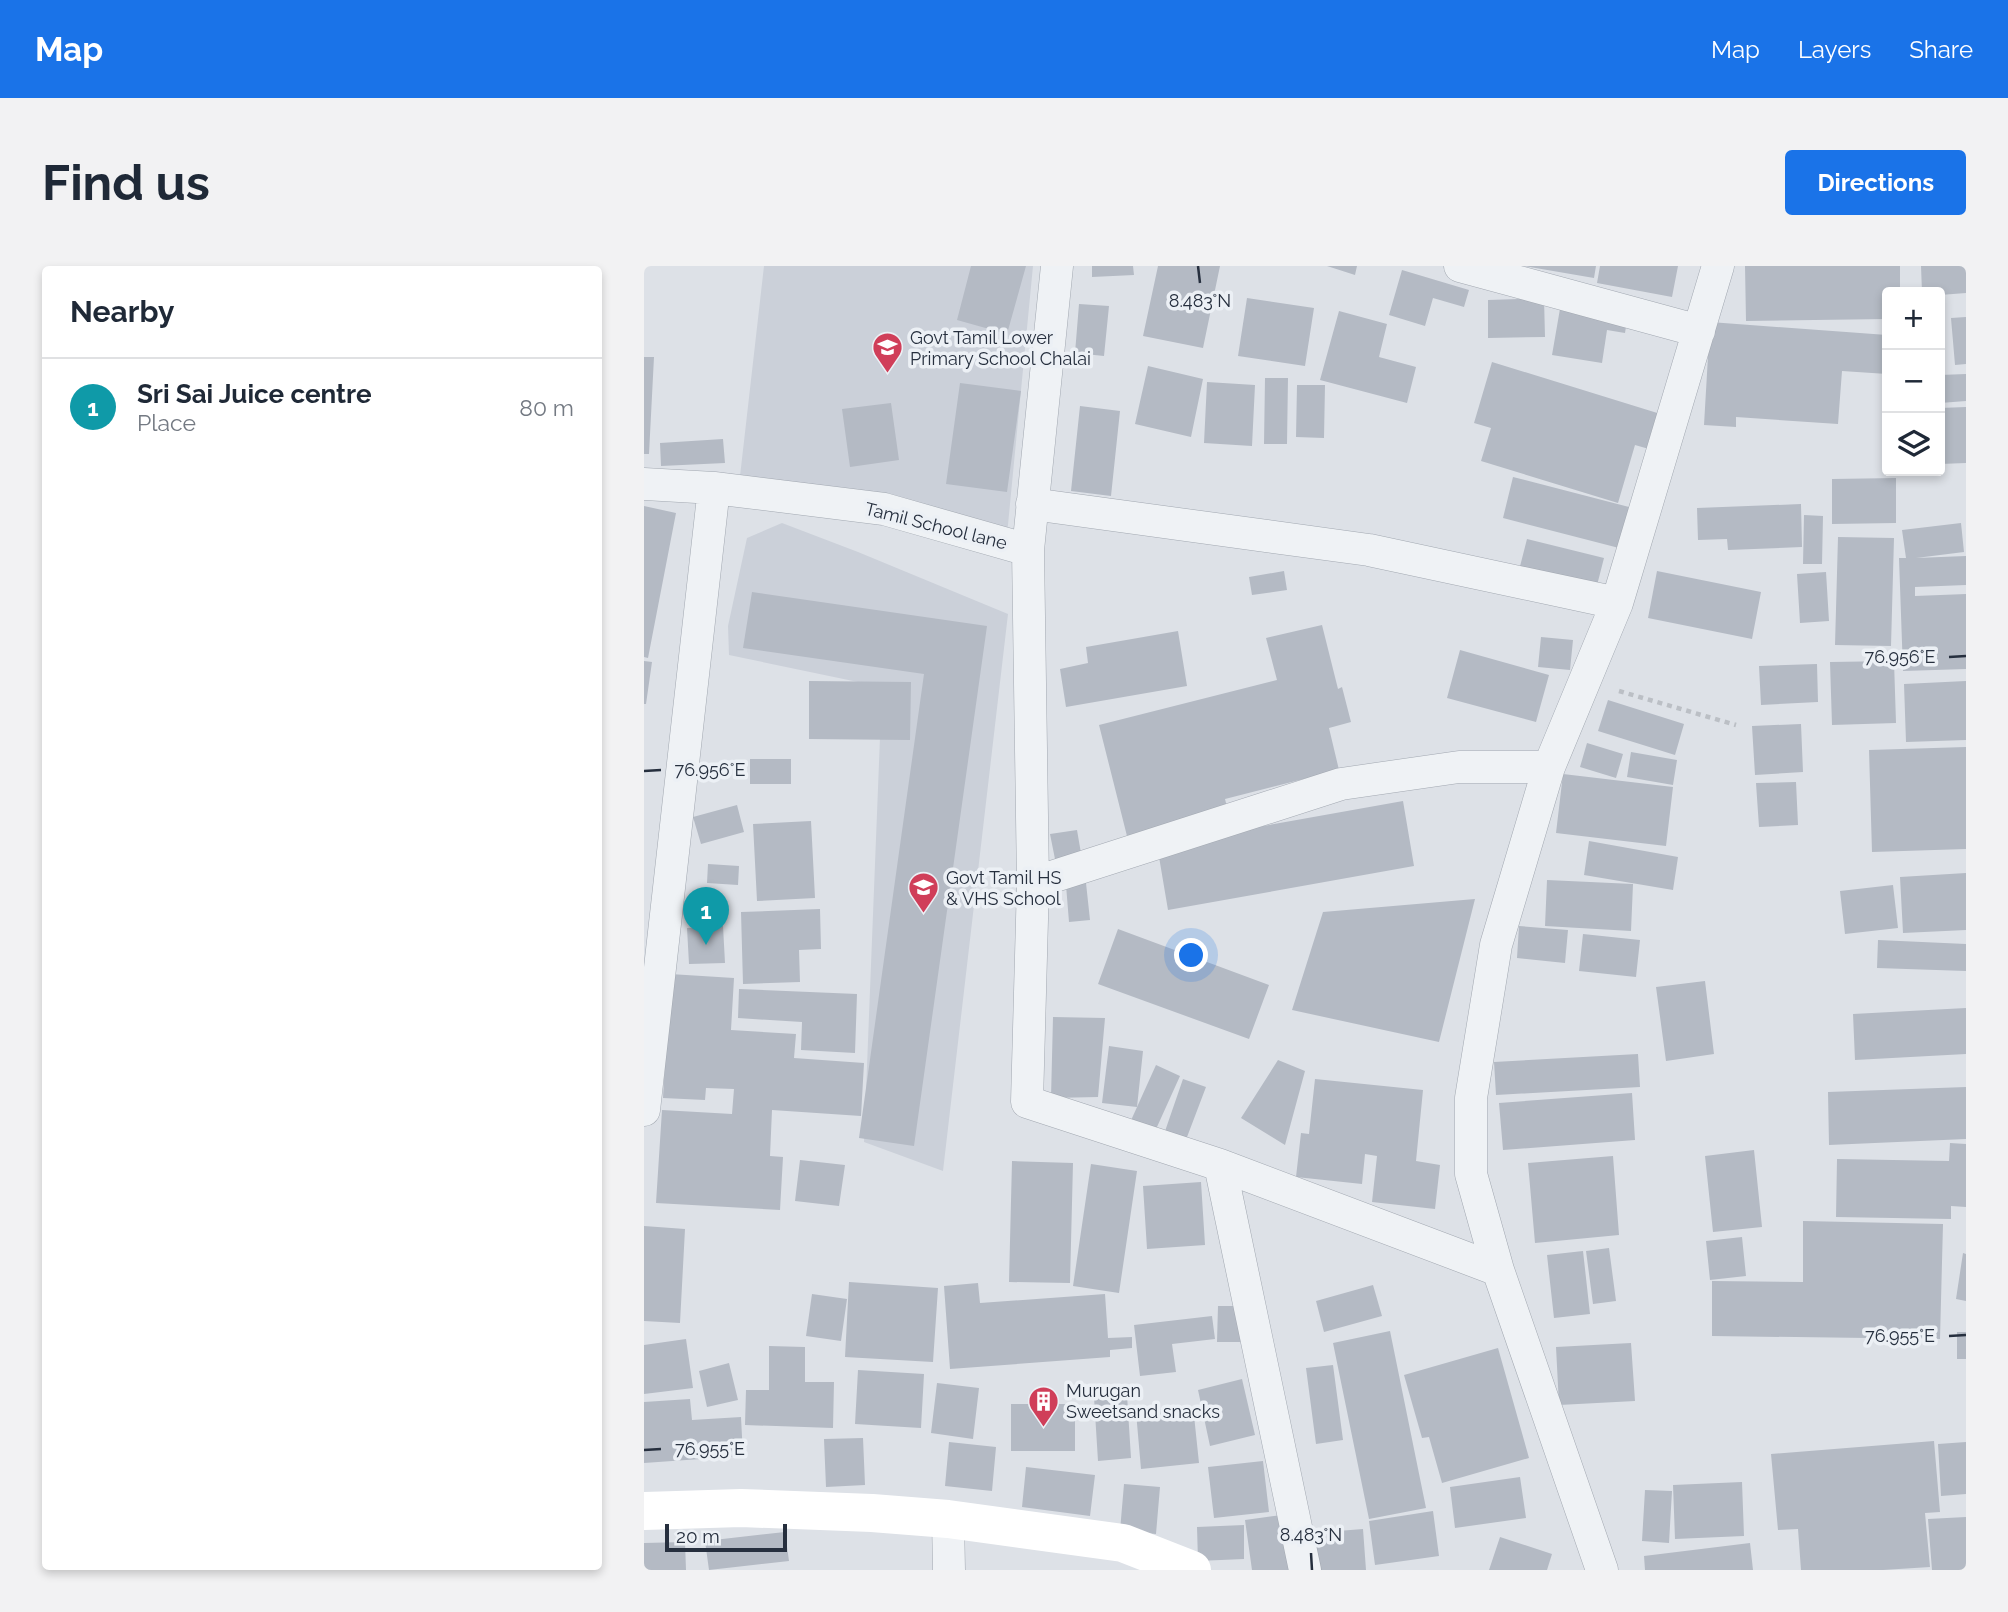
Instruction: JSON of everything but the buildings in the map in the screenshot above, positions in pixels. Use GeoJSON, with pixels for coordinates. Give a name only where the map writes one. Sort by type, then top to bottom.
{"type":"FeatureCollection","features":[{"type":"Feature","properties":{"kind":"street","name":"Tamil School lane"},"geometry":{"type":"LineString","coordinates":[[644,484],[714,488],[884,509],[1028,550],[1057,266]]}},
{"type":"Feature","properties":{"kind":"street"},"geometry":{"type":"LineString","coordinates":[[1460,266],[1699,331]]}},
{"type":"Feature","properties":{"kind":"street"},"geometry":{"type":"LineString","coordinates":[[1602,1570],[1498,1270],[1471,1174],[1472,1098],[1496,945],[1549,767],[1617,603],[1718,266]]}},
{"type":"Feature","properties":{"kind":"street"},"geometry":{"type":"LineString","coordinates":[[644,1110],[714,488]]}},
{"type":"Feature","properties":{"kind":"street"},"geometry":{"type":"LineString","coordinates":[[1032,504],[1369,550],[1617,603]]}},
{"type":"Feature","properties":{"kind":"street"},"geometry":{"type":"LineString","coordinates":[[1028,550],[1033,883],[1027,1102],[1220,1165],[1498,1270]]}},
{"type":"Feature","properties":{"kind":"street"},"geometry":{"type":"LineString","coordinates":[[1033,883],[1341,784],[1459,767],[1549,767]]}},
{"type":"Feature","properties":{"kind":"street"},"geometry":{"type":"LineString","coordinates":[[1220,1165],[1305,1570]]}},
{"type":"Feature","properties":{"kind":"street"},"geometry":{"type":"LineString","coordinates":[[644,1511],[754,1509],[948,1519],[1123,1543],[1192,1570]]}},
{"type":"Feature","properties":{"kind":"street"},"geometry":{"type":"LineString","coordinates":[[948,1519],[949,1570]]}},
{"type":"Feature","properties":{"kind":"path"},"geometry":{"type":"LineString","coordinates":[[1585,681],[1736,725]]}},
{"type":"Feature","properties":{"kind":"shaded area","name":"Govt Tamil Lower Primary School Chalai"},"geometry":{"type":"Polygon","coordinates":[[[764,266],[1033,266],[1007,535],[739,485],[764,266]]]}},
{"type":"Feature","properties":{"kind":"shaded area","name":"Govt Tamil HS & VHS School"},"geometry":{"type":"Polygon","coordinates":[[[782,523],[1008,614],[943,1171],[864,1142],[882,687],[729,655],[728,626],[747,538],[782,523]]]}},
{"type":"Feature","properties":{"kind":"place","name":"Govt Tamil Lower Primary School Chalai"},"geometry":{"type":"Point","coordinates":[887,375]}},
{"type":"Feature","properties":{"kind":"place","name":"Govt Tamil HS & VHS School"},"geometry":{"type":"Point","coordinates":[923,915]}},
{"type":"Feature","properties":{"kind":"place","name":"Sri Sai Juice centre"},"geometry":{"type":"Point","coordinates":[706,945]}},
{"type":"Feature","properties":{"kind":"place","name":"Murugan Sweetsand snacks"},"geometry":{"type":"Point","coordinates":[1043,1428]}}]}
